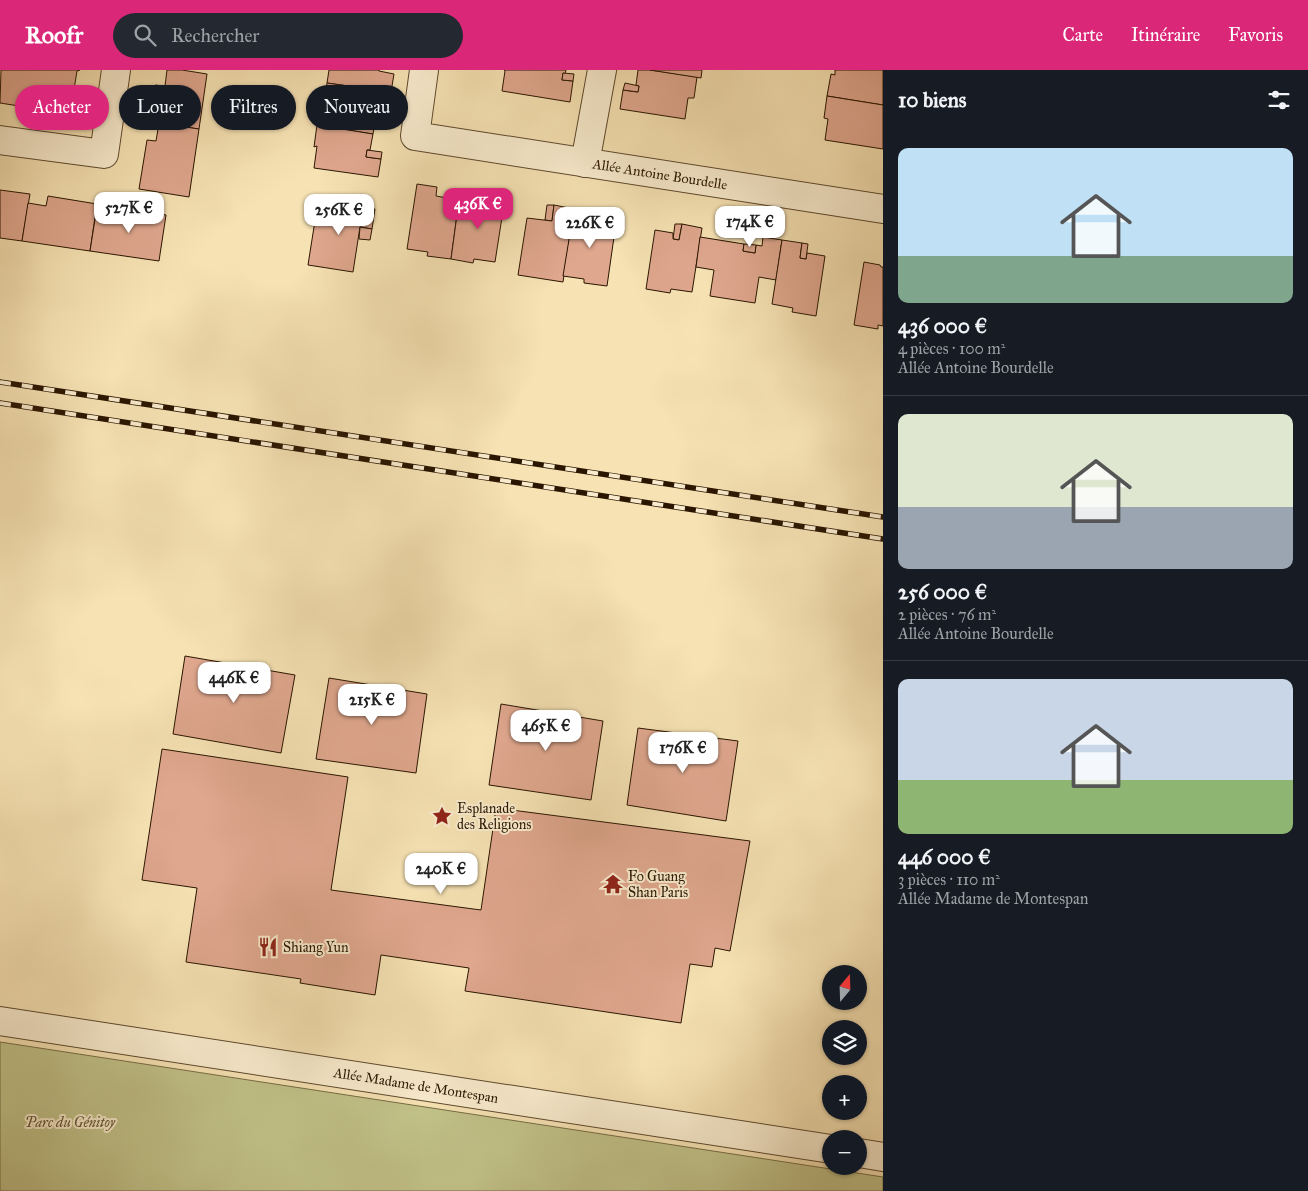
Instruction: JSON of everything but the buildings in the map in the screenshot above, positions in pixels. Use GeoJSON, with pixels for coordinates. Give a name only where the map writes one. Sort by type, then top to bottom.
{"type":"FeatureCollection","features":[{"type":"Feature","properties":{"kind":"street"},"geometry":{"type":"LineString","coordinates":[[0,140],[104,154],[116,70]]}},
{"type":"Feature","properties":{"kind":"street","name":"Allée Antoine Bourdelle"},"geometry":{"type":"LineString","coordinates":[[424,70],[415,136],[883,209]]}},
{"type":"Feature","properties":{"kind":"street","name":"Allée Antoine Bourdelle"},"geometry":{"type":"LineString","coordinates":[[585,163],[602,70]]}},
{"type":"Feature","properties":{"kind":"street","name":"Allée Madame de Montespan"},"geometry":{"type":"LineString","coordinates":[[0,1021],[822,1148]]}},
{"type":"Feature","properties":{"kind":"street"},"geometry":{"type":"LineString","coordinates":[[867,1154],[883,1157]]}},
{"type":"Feature","properties":{"kind":"green space","name":"Parc du Génitoy"},"geometry":{"type":"Polygon","coordinates":[[[0,1042],[822,1168],[822,1175],[867,1175],[883,1177],[883,1191],[0,1191],[0,1042]]]}},
{"type":"Feature","properties":{"kind":"railway"},"geometry":{"type":"LineString","coordinates":[[0,382],[883,517]]}},
{"type":"Feature","properties":{"kind":"railway"},"geometry":{"type":"LineString","coordinates":[[0,403],[883,539]]}},
{"type":"Feature","properties":{"kind":"place","name":"Esplanade des Religions"},"geometry":{"type":"Point","coordinates":[442,816]}},
{"type":"Feature","properties":{"kind":"place","name":"Fo Guang Shan Paris"},"geometry":{"type":"Point","coordinates":[613,884]}},
{"type":"Feature","properties":{"kind":"place","name":"Shiang Yun"},"geometry":{"type":"Point","coordinates":[268,947]}}]}
